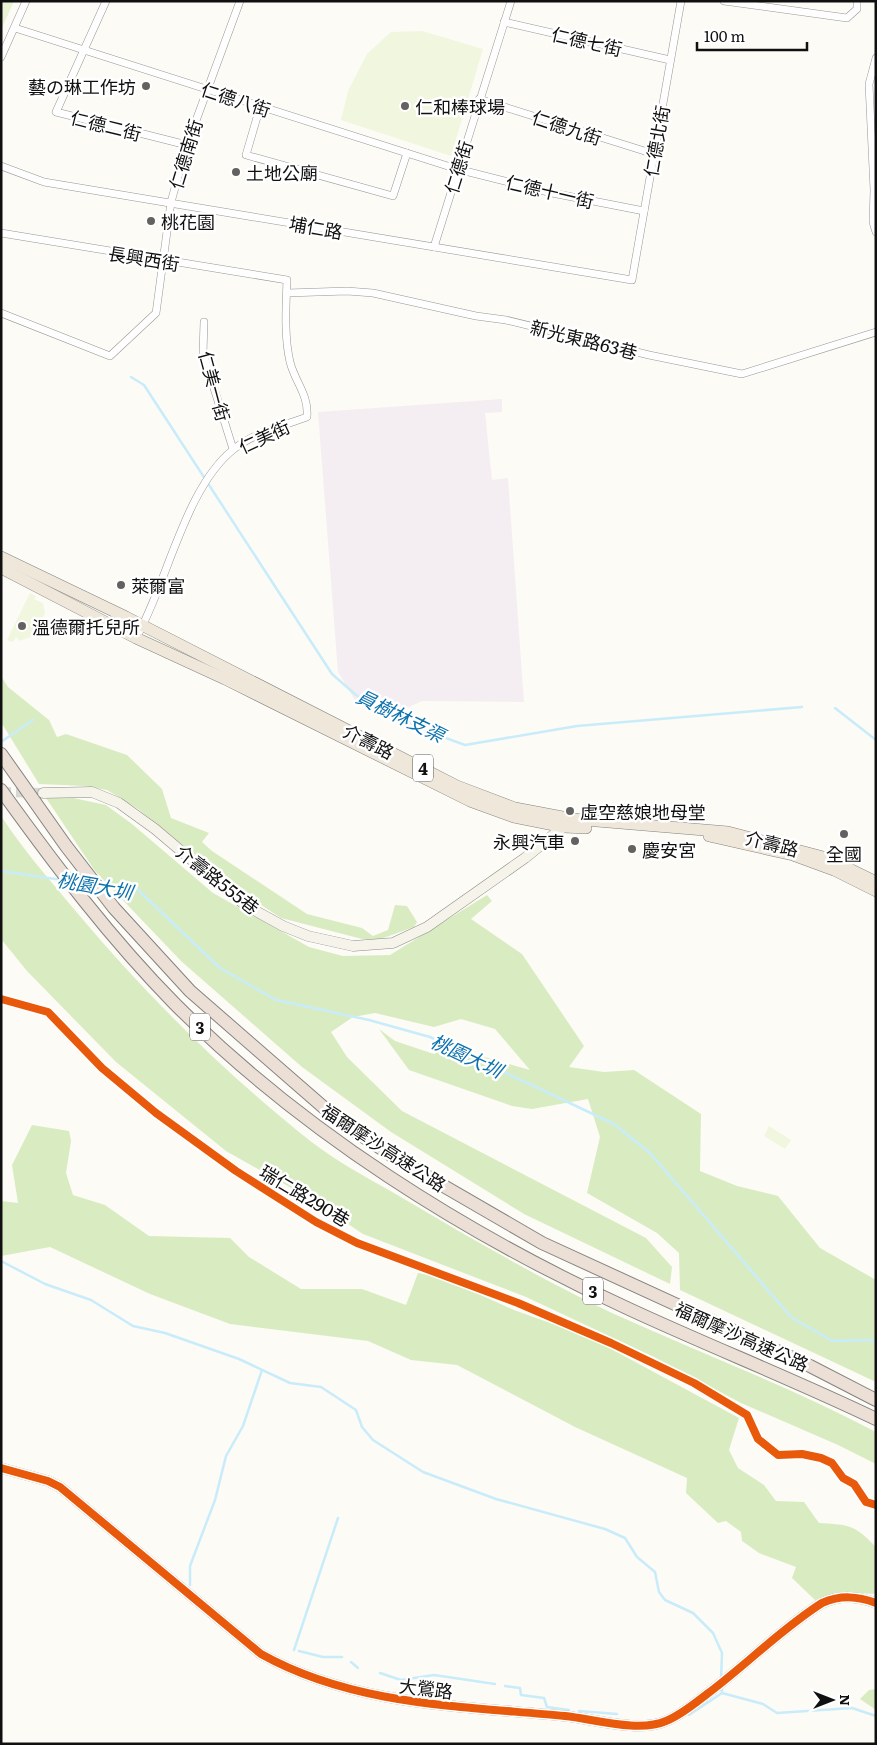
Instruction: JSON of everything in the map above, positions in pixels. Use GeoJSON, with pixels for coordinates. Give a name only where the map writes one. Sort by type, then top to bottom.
{"type":"FeatureCollection","features":[{"type":"Feature","properties":{"kind":"highway","name":"福爾摩沙高速公路"},"geometry":{"type":"LineString","coordinates":[[1,754],[66,846],[114,908],[190,991],[337,1119],[390,1154],[542,1243],[810,1366],[876,1400]]}},
{"type":"Feature","properties":{"kind":"highway","name":"福爾摩沙高速公路"},"geometry":{"type":"LineString","coordinates":[[1,790],[87,907],[175,1004],[276,1095],[326,1133],[454,1218],[628,1309],[804,1384],[876,1419]]}},
{"type":"Feature","properties":{"kind":"main road","name":"介壽路"},"geometry":{"type":"LineString","coordinates":[[1,557],[143,626],[456,786],[515,808],[568,823],[728,832],[827,858],[876,882]]}},
{"type":"Feature","properties":{"kind":"main road","name":"介壽路"},"geometry":{"type":"LineString","coordinates":[[1,568],[136,638],[225,679],[470,801],[514,817],[712,836],[793,855],[834,870],[876,891]]}},
{"type":"Feature","properties":{"kind":"street"},"geometry":{"type":"LineString","coordinates":[[1,57],[26,1]]}},
{"type":"Feature","properties":{"kind":"street","name":"仁德二街"},"geometry":{"type":"LineString","coordinates":[[106,1],[56,112],[187,145]]}},
{"type":"Feature","properties":{"kind":"street","name":"仁德南街"},"geometry":{"type":"LineString","coordinates":[[1,313],[110,356],[156,314],[171,202],[187,145],[240,1]]}},
{"type":"Feature","properties":{"kind":"street","name":"仁德街"},"geometry":{"type":"LineString","coordinates":[[434,247],[511,1]]}},
{"type":"Feature","properties":{"kind":"street","name":"仁德北街"},"geometry":{"type":"LineString","coordinates":[[632,280],[680,1]]}},
{"type":"Feature","properties":{"kind":"street"},"geometry":{"type":"LineString","coordinates":[[724,1],[783,5],[847,18],[857,5]]}},
{"type":"Feature","properties":{"kind":"street","name":"仁德七街"},"geometry":{"type":"LineString","coordinates":[[504,22],[670,60]]}},
{"type":"Feature","properties":{"kind":"street","name":"仁德八街"},"geometry":{"type":"LineString","coordinates":[[15,28],[457,169]]}},
{"type":"Feature","properties":{"kind":"street"},"geometry":{"type":"LineString","coordinates":[[876,58],[869,84],[874,182],[873,222],[876,232]]}},
{"type":"Feature","properties":{"kind":"street","name":"仁德九街"},"geometry":{"type":"LineString","coordinates":[[479,99],[654,154]]}},
{"type":"Feature","properties":{"kind":"street"},"geometry":{"type":"LineString","coordinates":[[260,107],[246,155],[393,196],[407,153]]}},
{"type":"Feature","properties":{"kind":"street","name":"埔仁路"},"geometry":{"type":"LineString","coordinates":[[1,166],[44,182],[632,280]]}},
{"type":"Feature","properties":{"kind":"street","name":"仁德十一街"},"geometry":{"type":"LineString","coordinates":[[457,169],[552,193],[644,211]]}},
{"type":"Feature","properties":{"kind":"street","name":"長興西街"},"geometry":{"type":"LineString","coordinates":[[1,233],[287,280]]}},
{"type":"Feature","properties":{"kind":"street","name":"仁美街"},"geometry":{"type":"LineString","coordinates":[[136,638],[143,626],[206,479],[233,450],[254,436],[307,417],[308,404],[290,362],[287,280]]}},
{"type":"Feature","properties":{"kind":"street","name":"新光東路63巷"},"geometry":{"type":"LineString","coordinates":[[287,293],[339,291],[373,293],[476,316],[506,320],[649,355],[742,374],[876,332]]}},
{"type":"Feature","properties":{"kind":"street","name":"仁美一街"},"geometry":{"type":"LineString","coordinates":[[204,322],[203,353],[233,450]]}},
{"type":"Feature","properties":{"kind":"street","name":"介壽路555巷"},"geometry":{"type":"LineString","coordinates":[[43,793],[92,792],[119,803],[155,829],[245,905],[282,926],[308,936],[353,946],[393,943],[427,927],[525,858],[568,823]]}},
{"type":"Feature","properties":{"kind":"street","name":"瑞仁路290巷"},"geometry":{"type":"LineString","coordinates":[[1,998],[48,1012],[102,1068],[156,1113],[236,1171],[316,1222],[357,1243],[518,1303],[633,1354],[694,1384],[747,1415],[758,1438],[778,1455],[802,1454],[821,1458],[832,1463],[843,1478],[854,1484],[866,1502],[876,1505]]}},
{"type":"Feature","properties":{"kind":"street","name":"大鶯路"},"geometry":{"type":"LineString","coordinates":[[1,1468],[48,1481],[60,1487],[261,1654],[290,1670],[354,1690],[420,1703],[646,1726],[657,1725],[674,1718],[721,1684],[822,1603],[838,1596],[860,1598],[876,1603]]}},
{"type":"Feature","properties":{"kind":"shaded area"},"geometry":{"type":"Polygon","coordinates":[[[502,399],[502,412],[485,413],[492,480],[508,478],[524,702],[422,701],[387,717],[356,702],[338,672],[318,412],[502,399]]]}},
{"type":"Feature","properties":{"kind":"green space"},"geometry":{"type":"Polygon","coordinates":[[[1,1],[14,1],[1,30],[1,1]]]}},
{"type":"Feature","properties":{"kind":"green space","name":"仁和棒球場"},"geometry":{"type":"Polygon","coordinates":[[[422,31],[483,49],[451,156],[341,120],[348,91],[367,54],[391,32],[422,31]]]}},
{"type":"Feature","properties":{"kind":"green space"},"geometry":{"type":"Polygon","coordinates":[[[30,593],[36,596],[34,599],[43,603],[45,613],[33,636],[20,641],[16,637],[13,642],[7,640],[30,593]]]}},
{"type":"Feature","properties":{"kind":"green space"},"geometry":{"type":"Polygon","coordinates":[[[1,676],[8,687],[49,720],[57,737],[66,734],[127,755],[162,789],[171,818],[209,833],[202,842],[212,851],[307,914],[362,928],[373,936],[388,930],[395,905],[407,906],[417,922],[414,927],[378,940],[362,939],[281,918],[240,891],[138,809],[107,790],[85,786],[39,784],[1,722],[1,676]]]}},
{"type":"Feature","properties":{"kind":"green space"},"geometry":{"type":"Polygon","coordinates":[[[64,796],[106,805],[132,824],[213,893],[309,947],[343,956],[390,955],[487,895],[492,901],[471,919],[522,954],[584,1046],[569,1067],[604,1072],[634,1070],[701,1114],[700,1171],[737,1186],[778,1196],[820,1248],[876,1280],[876,1382],[680,1290],[679,1253],[657,1233],[587,1193],[600,1137],[588,1099],[532,1109],[512,1106],[409,1070],[379,1029],[395,1041],[434,1054],[449,1047],[530,1070],[495,1029],[461,1019],[434,1027],[375,1013],[353,1017],[331,1032],[347,1057],[402,1111],[646,1238],[672,1267],[670,1284],[524,1214],[391,1132],[302,1067],[181,961],[95,871],[46,798],[64,796]]]}},
{"type":"Feature","properties":{"kind":"green space"},"geometry":{"type":"Polygon","coordinates":[[[1,816],[29,855],[59,891],[160,1005],[247,1088],[321,1149],[359,1173],[535,1274],[612,1313],[811,1400],[876,1432],[876,1464],[838,1445],[741,1403],[656,1358],[526,1297],[363,1234],[309,1198],[226,1151],[116,1062],[27,971],[1,939],[1,816]]]}},
{"type":"Feature","properties":{"kind":"green space"},"geometry":{"type":"Polygon","coordinates":[[[32,1125],[69,1131],[71,1141],[66,1173],[73,1195],[105,1205],[149,1236],[230,1238],[249,1257],[301,1289],[362,1289],[406,1305],[418,1273],[443,1278],[514,1310],[589,1337],[739,1418],[729,1450],[738,1468],[764,1485],[776,1501],[804,1502],[819,1523],[851,1527],[868,1539],[876,1547],[876,1594],[839,1592],[815,1600],[792,1578],[796,1567],[759,1553],[742,1541],[741,1532],[726,1521],[718,1523],[686,1493],[687,1478],[575,1427],[457,1365],[411,1360],[368,1341],[230,1324],[150,1294],[50,1247],[1,1256],[1,1201],[18,1203],[12,1165],[32,1125]]]}},
{"type":"Feature","properties":{"kind":"green space"},"geometry":{"type":"Polygon","coordinates":[[[769,1126],[791,1140],[785,1149],[764,1136],[769,1126]]]}},
{"type":"Feature","properties":{"kind":"green space"},"geometry":{"type":"Polygon","coordinates":[[[876,1689],[876,1710],[860,1699],[869,1690],[876,1689]]]}},
{"type":"Feature","properties":{"kind":"waterway","name":"員樹林支渠"},"geometry":{"type":"LineString","coordinates":[[131,377],[144,385],[332,674],[356,695],[424,730],[465,745],[577,726],[802,707]]}},
{"type":"Feature","properties":{"kind":"waterway","name":"員樹林支渠"},"geometry":{"type":"LineString","coordinates":[[835,708],[876,740]]}},
{"type":"Feature","properties":{"kind":"waterway"},"geometry":{"type":"LineString","coordinates":[[1,742],[33,720]]}},
{"type":"Feature","properties":{"kind":"waterway","name":"桃園大圳"},"geometry":{"type":"LineString","coordinates":[[1,871],[62,880]]}},
{"type":"Feature","properties":{"kind":"waterway","name":"桃園大圳"},"geometry":{"type":"LineString","coordinates":[[75,881],[89,883]]}},
{"type":"Feature","properties":{"kind":"waterway","name":"桃園大圳"},"geometry":{"type":"LineString","coordinates":[[102,884],[136,888],[220,968],[276,1000],[369,1020],[430,1037],[614,1124],[650,1153],[791,1317],[832,1341],[871,1340],[876,1343]]}},
{"type":"Feature","properties":{"kind":"waterway"},"geometry":{"type":"LineString","coordinates":[[1,1261],[45,1284],[91,1300],[133,1326],[165,1333],[239,1359],[290,1383],[321,1387],[356,1410],[362,1427],[373,1440],[423,1472],[496,1499],[605,1529],[625,1538],[637,1557],[655,1572],[659,1592],[665,1600],[693,1613],[713,1633],[722,1653],[721,1679]]}},
{"type":"Feature","properties":{"kind":"waterway"},"geometry":{"type":"LineString","coordinates":[[190,1585],[190,1566],[215,1500],[226,1456],[243,1426],[262,1370]]}},
{"type":"Feature","properties":{"kind":"waterway"},"geometry":{"type":"LineString","coordinates":[[294,1650],[338,1518]]}},
{"type":"Feature","properties":{"kind":"waterway"},"geometry":{"type":"LineString","coordinates":[[299,1651],[323,1657],[342,1657]]}},
{"type":"Feature","properties":{"kind":"waterway"},"geometry":{"type":"LineString","coordinates":[[351,1662],[358,1668]]}},
{"type":"Feature","properties":{"kind":"waterway"},"geometry":{"type":"LineString","coordinates":[[380,1673],[401,1680],[434,1675],[495,1684]]}},
{"type":"Feature","properties":{"kind":"waterway"},"geometry":{"type":"LineString","coordinates":[[505,1686],[520,1688],[521,1695],[544,1698],[547,1707],[569,1710]]}},
{"type":"Feature","properties":{"kind":"waterway"},"geometry":{"type":"LineString","coordinates":[[722,1686],[722,1693],[763,1704],[777,1713],[852,1708],[876,1716]]}},
{"type":"Feature","properties":{"kind":"waterway"},"geometry":{"type":"LineString","coordinates":[[689,1715],[722,1693]]}},
{"type":"Feature","properties":{"kind":"waterway"},"geometry":{"type":"LineString","coordinates":[[579,1711],[617,1714]]}},
{"type":"Feature","properties":{"kind":"tunnel"},"geometry":{"type":"LineString","coordinates":[[1,792],[43,793]]}},
{"type":"Feature","properties":{"kind":"cycle path"},"geometry":{"type":"LineString","coordinates":[[1,999],[48,1012],[102,1068],[156,1113],[236,1171],[316,1222],[357,1243],[518,1303],[611,1343],[694,1383],[747,1415],[758,1439],[778,1455],[802,1454],[821,1458],[832,1463],[843,1478],[854,1484],[866,1502],[876,1505]]}},
{"type":"Feature","properties":{"kind":"cycle path"},"geometry":{"type":"LineString","coordinates":[[1,1468],[48,1481],[60,1487],[261,1654],[297,1671],[333,1684],[409,1701],[565,1716],[616,1724],[643,1726],[655,1724],[672,1719],[692,1705],[792,1624],[822,1603],[849,1597],[876,1603]]}},
{"type":"Feature","properties":{"kind":"place","name":"藝の琳工作坊"},"geometry":{"type":"Point","coordinates":[146,86]}},
{"type":"Feature","properties":{"kind":"place","name":"仁和棒球場"},"geometry":{"type":"Point","coordinates":[405,106]}},
{"type":"Feature","properties":{"kind":"place","name":"土地公廟"},"geometry":{"type":"Point","coordinates":[236,172]}},
{"type":"Feature","properties":{"kind":"place","name":"桃花園"},"geometry":{"type":"Point","coordinates":[151,221]}},
{"type":"Feature","properties":{"kind":"place","name":"萊爾富"},"geometry":{"type":"Point","coordinates":[121,585]}},
{"type":"Feature","properties":{"kind":"place","name":"溫德爾托兒所"},"geometry":{"type":"Point","coordinates":[22,626]}},
{"type":"Feature","properties":{"kind":"place","name":"虛空慈娘地母堂"},"geometry":{"type":"Point","coordinates":[570,811]}},
{"type":"Feature","properties":{"kind":"place","name":"全國"},"geometry":{"type":"Point","coordinates":[844,834]}},
{"type":"Feature","properties":{"kind":"place","name":"永興汽車"},"geometry":{"type":"Point","coordinates":[575,841]}},
{"type":"Feature","properties":{"kind":"place","name":"慶安宮"},"geometry":{"type":"Point","coordinates":[632,849]}}]}
